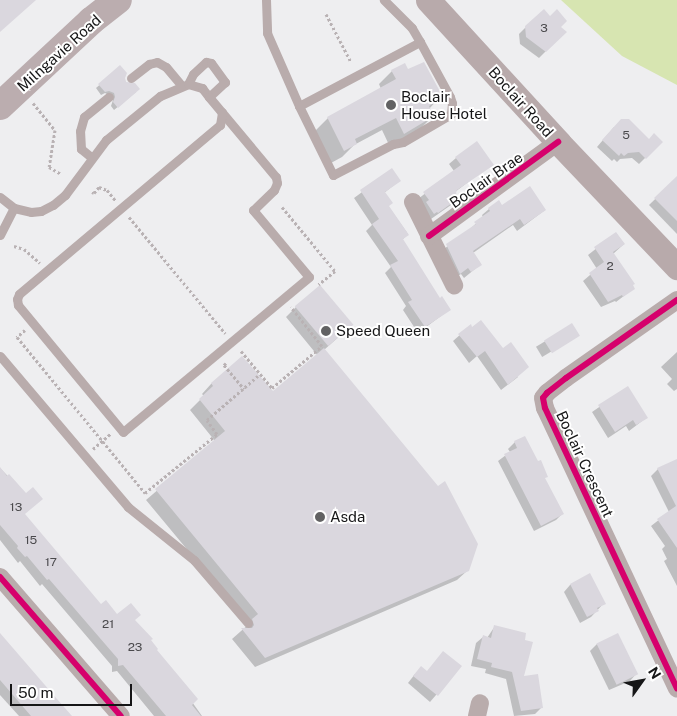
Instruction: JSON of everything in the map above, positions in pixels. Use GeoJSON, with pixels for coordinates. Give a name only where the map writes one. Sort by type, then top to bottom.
{"type":"FeatureCollection","features":[{"type":"Feature","properties":{"kind":"main road","name":"Boclair Road"},"geometry":{"type":"LineString","coordinates":[[428,0],[558,142],[677,267]]}},
{"type":"Feature","properties":{"kind":"main road","name":"Milngavie Road"},"geometry":{"type":"LineString","coordinates":[[0,106],[112,2]]}},
{"type":"Feature","properties":{"kind":"street","name":"Boclair Brae"},"geometry":{"type":"LineString","coordinates":[[428,236],[558,142]]}},
{"type":"Feature","properties":{"kind":"street"},"geometry":{"type":"LineString","coordinates":[[413,202],[428,236],[454,285]]}},
{"type":"Feature","properties":{"kind":"street","name":"Boclair Crescent"},"geometry":{"type":"LineString","coordinates":[[677,300],[566,378],[543,398],[545,408],[677,689]]}},
{"type":"Feature","properties":{"kind":"street"},"geometry":{"type":"LineString","coordinates":[[0,578],[121,716]]}},
{"type":"Feature","properties":{"kind":"lane"},"geometry":{"type":"LineString","coordinates":[[266,0],[268,32],[299,106],[333,175],[447,118],[452,109],[450,98],[412,28],[384,0]]}},
{"type":"Feature","properties":{"kind":"lane"},"geometry":{"type":"LineString","coordinates":[[299,106],[420,42]]}},
{"type":"Feature","properties":{"kind":"lane"},"geometry":{"type":"LineString","coordinates":[[131,78],[149,64],[156,62],[166,67],[184,84],[202,88],[209,96],[276,177],[277,183],[274,190],[253,210],[309,277],[123,432],[18,305],[17,299],[19,294],[220,125],[222,112]]}},
{"type":"Feature","properties":{"kind":"lane"},"geometry":{"type":"LineString","coordinates":[[0,197],[14,208],[31,212],[41,211],[52,205],[65,195],[106,140],[160,96],[184,84],[206,62],[211,63],[225,82],[209,96]]}},
{"type":"Feature","properties":{"kind":"lane"},"geometry":{"type":"LineString","coordinates":[[91,158],[81,149],[80,131],[84,117],[109,97]]}},
{"type":"Feature","properties":{"kind":"lane"},"geometry":{"type":"LineString","coordinates":[[0,235],[14,208]]}},
{"type":"Feature","properties":{"kind":"lane"},"geometry":{"type":"LineString","coordinates":[[0,356],[128,507],[194,560],[248,623]]}},
{"type":"Feature","properties":{"kind":"path"},"geometry":{"type":"LineString","coordinates":[[326,14],[351,62]]}},
{"type":"Feature","properties":{"kind":"path"},"geometry":{"type":"LineString","coordinates":[[33,103],[56,130],[49,167],[61,174]]}},
{"type":"Feature","properties":{"kind":"path"},"geometry":{"type":"LineString","coordinates":[[92,192],[94,193],[99,187],[107,190],[115,200]]}},
{"type":"Feature","properties":{"kind":"path"},"geometry":{"type":"LineString","coordinates":[[282,207],[335,270],[313,289]]}},
{"type":"Feature","properties":{"kind":"path"},"geometry":{"type":"LineString","coordinates":[[128,215],[226,334]]}},
{"type":"Feature","properties":{"kind":"path"},"geometry":{"type":"LineString","coordinates":[[14,246],[31,254],[47,270]]}},
{"type":"Feature","properties":{"kind":"path"},"geometry":{"type":"LineString","coordinates":[[238,348],[272,388],[322,346],[290,308],[298,302]]}},
{"type":"Feature","properties":{"kind":"path"},"geometry":{"type":"LineString","coordinates":[[235,356],[241,351]]}},
{"type":"Feature","properties":{"kind":"path"},"geometry":{"type":"LineString","coordinates":[[230,360],[224,365],[244,389]]}},
{"type":"Feature","properties":{"kind":"path"},"geometry":{"type":"LineString","coordinates":[[84,456],[118,426]]}},
{"type":"Feature","properties":{"kind":"green space"},"geometry":{"type":"Polygon","coordinates":[[[561,0],[677,0],[677,85],[622,56],[561,0]]]}},
{"type":"Feature","properties":{"kind":"building"},"geometry":{"type":"Polygon","coordinates":[[[0,0],[36,0],[0,32],[0,0]]]}},
{"type":"Feature","properties":{"kind":"building"},"geometry":{"type":"Polygon","coordinates":[[[544,9],[550,16],[557,9],[567,21],[561,27],[567,32],[546,52],[526,37],[525,26],[544,9]]]}},
{"type":"Feature","properties":{"kind":"building","name":"Boclair House Hotel"},"geometry":{"type":"Polygon","coordinates":[[[424,62],[443,97],[429,106],[434,116],[404,134],[396,118],[355,139],[357,144],[344,151],[327,117],[396,79],[391,70],[405,63],[408,69],[424,62]]]}},
{"type":"Feature","properties":{"kind":"building"},"geometry":{"type":"Polygon","coordinates":[[[120,65],[127,73],[126,82],[135,83],[140,89],[118,108],[113,102],[114,93],[105,92],[98,84],[120,65]]]}},
{"type":"Feature","properties":{"kind":"building"},"geometry":{"type":"Polygon","coordinates":[[[621,119],[629,119],[649,139],[654,133],[663,142],[646,159],[639,152],[628,153],[624,156],[621,153],[619,156],[602,140],[621,119]]]}},
{"type":"Feature","properties":{"kind":"building"},"geometry":{"type":"Polygon","coordinates":[[[477,141],[494,165],[457,190],[456,193],[459,198],[434,214],[426,202],[429,200],[423,192],[461,165],[455,157],[477,141]]]}},
{"type":"Feature","properties":{"kind":"building"},"geometry":{"type":"Polygon","coordinates":[[[392,168],[401,181],[385,192],[393,203],[389,206],[409,235],[403,239],[440,298],[442,296],[451,310],[425,327],[408,302],[412,300],[390,265],[398,261],[372,224],[379,219],[360,190],[392,168]]]}},
{"type":"Feature","properties":{"kind":"building"},"geometry":{"type":"Polygon","coordinates":[[[677,176],[677,221],[654,198],[677,176]]]}},
{"type":"Feature","properties":{"kind":"building"},"geometry":{"type":"Polygon","coordinates":[[[530,186],[546,210],[524,225],[520,219],[473,251],[482,265],[471,272],[468,268],[460,274],[446,244],[476,224],[474,222],[490,211],[488,208],[499,200],[502,205],[530,186]]]}},
{"type":"Feature","properties":{"kind":"building"},"geometry":{"type":"Polygon","coordinates":[[[616,232],[625,244],[613,252],[635,284],[633,285],[635,289],[623,297],[622,295],[608,302],[589,273],[604,262],[594,247],[616,232]]]}},
{"type":"Feature","properties":{"kind":"building"},"geometry":{"type":"Polygon","coordinates":[[[320,285],[353,325],[328,346],[295,306],[320,285]]]}},
{"type":"Feature","properties":{"kind":"building"},"geometry":{"type":"Polygon","coordinates":[[[481,320],[503,348],[511,342],[529,367],[508,385],[485,351],[477,357],[458,334],[471,324],[472,327],[481,320]]]}},
{"type":"Feature","properties":{"kind":"building"},"geometry":{"type":"Polygon","coordinates":[[[572,323],[580,336],[552,353],[544,340],[572,323]]]}},
{"type":"Feature","properties":{"kind":"building","name":"Asda"},"geometry":{"type":"Polygon","coordinates":[[[324,348],[438,486],[445,481],[478,544],[469,571],[265,658],[241,628],[252,628],[254,625],[252,619],[258,614],[155,489],[225,431],[199,399],[213,386],[211,383],[242,356],[273,391],[324,348]]]}},
{"type":"Feature","properties":{"kind":"building"},"geometry":{"type":"Polygon","coordinates":[[[628,386],[648,418],[636,425],[633,420],[615,432],[598,405],[628,386]]]}},
{"type":"Feature","properties":{"kind":"building"},"geometry":{"type":"Polygon","coordinates":[[[525,436],[538,461],[541,460],[548,477],[545,478],[564,514],[541,526],[504,454],[517,448],[514,441],[525,436]]]}},
{"type":"Feature","properties":{"kind":"building"},"geometry":{"type":"Polygon","coordinates":[[[677,459],[677,548],[657,519],[676,506],[657,468],[677,459]]]}},
{"type":"Feature","properties":{"kind":"building"},"geometry":{"type":"Polygon","coordinates":[[[0,467],[26,493],[33,487],[43,499],[25,514],[101,604],[106,600],[117,614],[131,603],[141,615],[135,620],[153,639],[151,640],[157,650],[198,699],[192,705],[201,716],[166,716],[123,665],[118,666],[118,659],[49,579],[47,580],[27,556],[25,557],[17,548],[18,546],[0,525],[0,467]]]}},
{"type":"Feature","properties":{"kind":"building"},"geometry":{"type":"Polygon","coordinates":[[[590,573],[606,604],[597,608],[599,611],[587,617],[570,584],[590,573]]]}},
{"type":"Feature","properties":{"kind":"building"},"geometry":{"type":"Polygon","coordinates":[[[494,625],[526,633],[525,640],[533,642],[524,676],[538,674],[543,708],[521,711],[512,672],[491,667],[492,663],[477,659],[483,635],[491,638],[494,625]]]}},
{"type":"Feature","properties":{"kind":"building"},"geometry":{"type":"Polygon","coordinates":[[[0,633],[72,716],[31,716],[0,680],[0,633]]]}},
{"type":"Feature","properties":{"kind":"building"},"geometry":{"type":"Polygon","coordinates":[[[618,633],[638,674],[617,685],[596,644],[618,633]]]}},
{"type":"Feature","properties":{"kind":"building"},"geometry":{"type":"Polygon","coordinates":[[[443,651],[462,666],[438,696],[413,676],[421,666],[427,671],[443,651]]]}},
{"type":"Feature","properties":{"kind":"cycle path"},"geometry":{"type":"LineString","coordinates":[[429,236],[558,142]]}},
{"type":"Feature","properties":{"kind":"cycle path"},"geometry":{"type":"LineString","coordinates":[[677,300],[566,378],[543,398],[545,408],[677,689]]}},
{"type":"Feature","properties":{"kind":"cycle path"},"geometry":{"type":"LineString","coordinates":[[0,577],[121,716]]}},
{"type":"Feature","properties":{"kind":"place","name":"Boclair House Hotel"},"geometry":{"type":"Point","coordinates":[391,105]}},
{"type":"Feature","properties":{"kind":"place","name":"Speed Queen"},"geometry":{"type":"Point","coordinates":[326,331]}},
{"type":"Feature","properties":{"kind":"place","name":"Asda"},"geometry":{"type":"Point","coordinates":[320,517]}}]}
